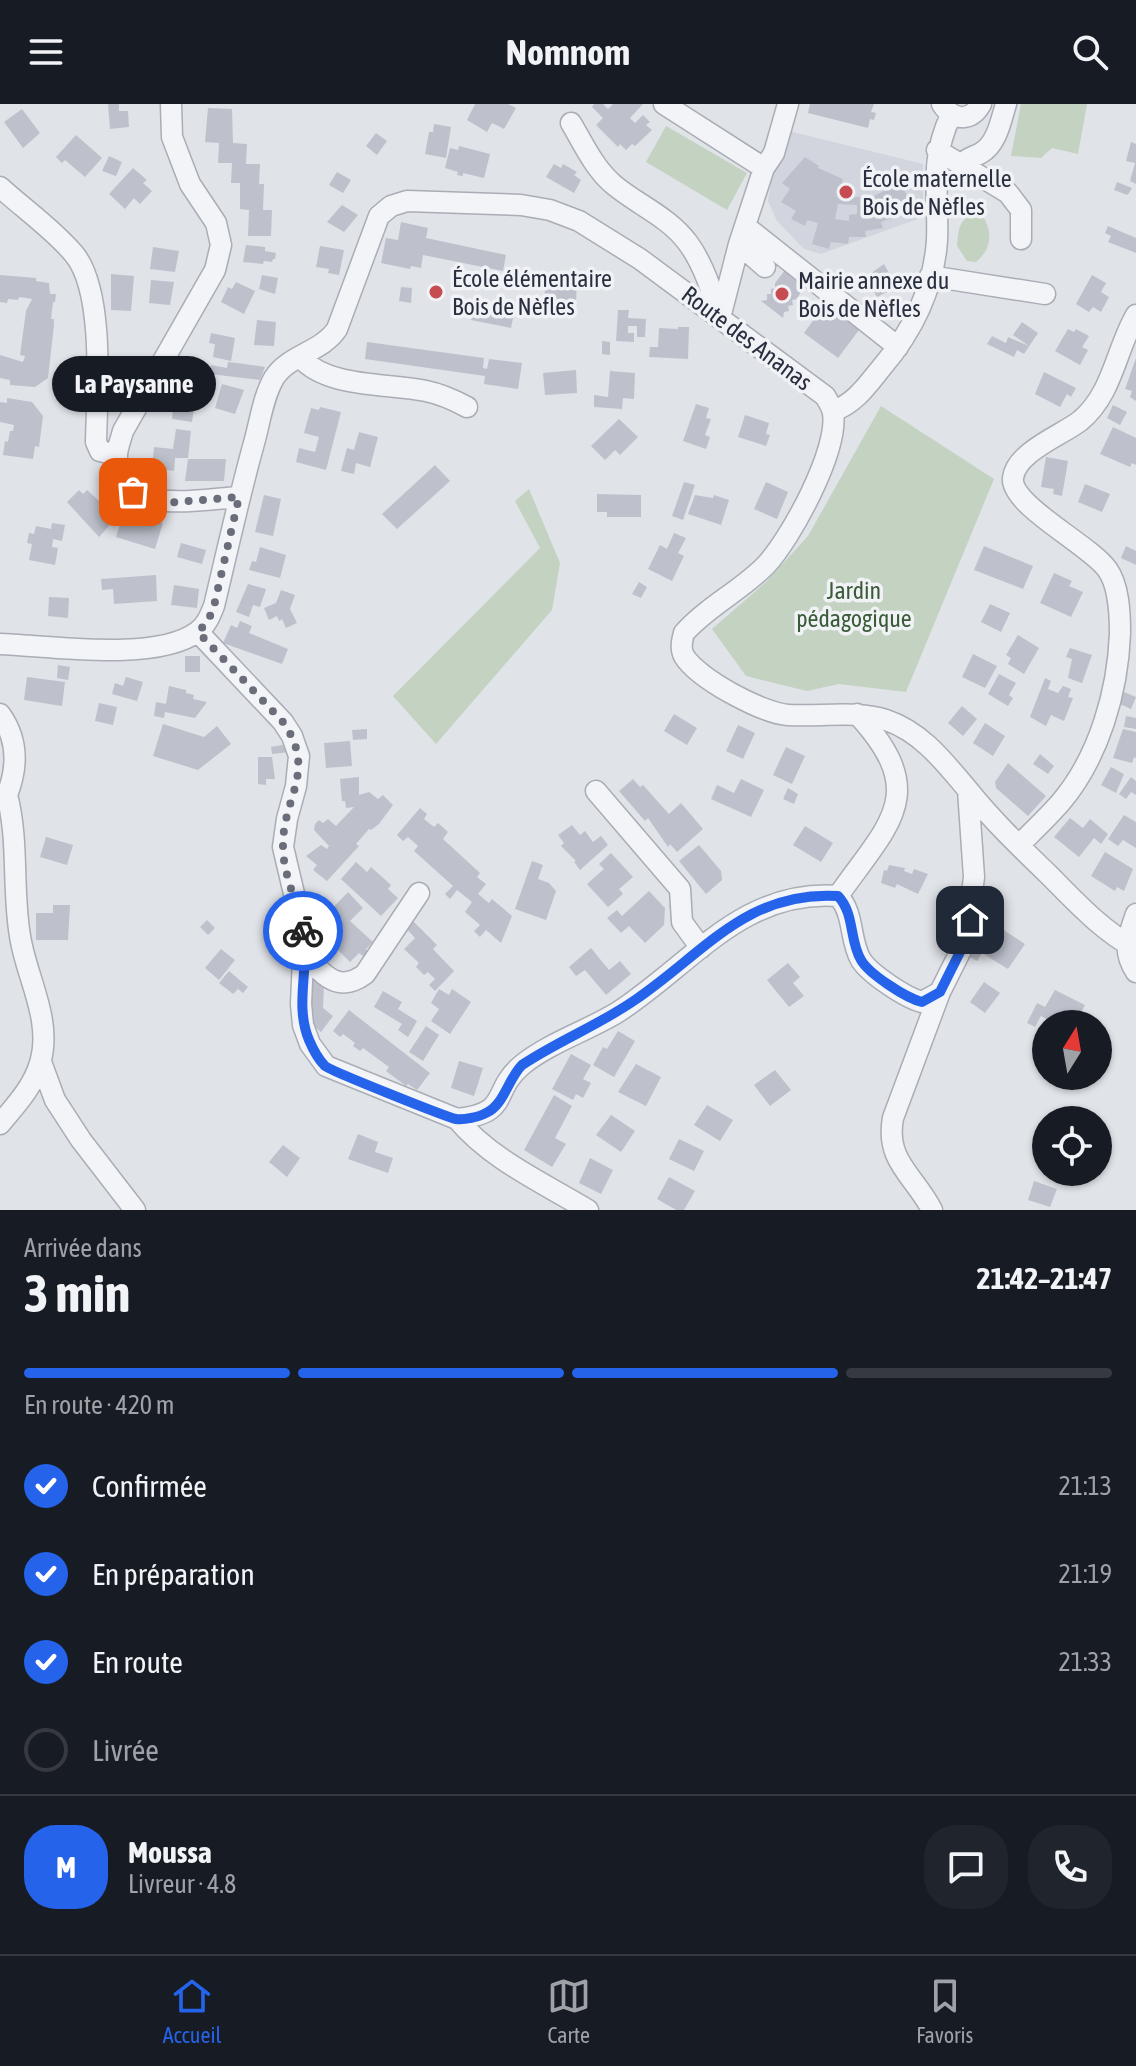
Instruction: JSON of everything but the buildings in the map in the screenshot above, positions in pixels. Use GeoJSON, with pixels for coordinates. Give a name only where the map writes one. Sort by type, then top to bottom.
{"type":"FeatureCollection","features":[{"type":"Feature","properties":{"kind":"street"},"geometry":{"type":"LineString","coordinates":[[171,104],[172,137],[190,184],[216,223],[221,245],[215,270],[123,431],[117,455],[118,471],[122,481],[144,497],[164,503],[239,497]]}},
{"type":"Feature","properties":{"kind":"street"},"geometry":{"type":"LineString","coordinates":[[664,104],[764,168]]}},
{"type":"Feature","properties":{"kind":"street"},"geometry":{"type":"LineString","coordinates":[[720,318],[742,235],[764,168],[774,153],[788,104]]}},
{"type":"Feature","properties":{"kind":"street"},"geometry":{"type":"LineString","coordinates":[[833,411],[843,408],[858,396],[917,318],[937,243],[937,150],[946,110],[958,118],[970,116],[981,104]]}},
{"type":"Feature","properties":{"kind":"street"},"geometry":{"type":"LineString","coordinates":[[963,163],[987,149],[995,139],[1006,104]]}},
{"type":"Feature","properties":{"kind":"street"},"geometry":{"type":"LineString","coordinates":[[571,123],[593,162],[613,184],[666,221],[690,246],[710,284],[720,318]]}},
{"type":"Feature","properties":{"kind":"street"},"geometry":{"type":"LineString","coordinates":[[937,150],[1008,193],[1021,210],[1021,239]]}},
{"type":"Feature","properties":{"kind":"street"},"geometry":{"type":"LineString","coordinates":[[0,187],[75,255],[86,277],[98,337],[96,442],[100,451],[117,455]]}},
{"type":"Feature","properties":{"kind":"street","name":"Route des Ananas"},"geometry":{"type":"LineString","coordinates":[[198,632],[208,621],[214,606],[239,497],[275,376],[329,342],[337,329],[379,216],[391,206],[407,201],[521,205],[550,210],[579,221],[640,259],[825,396],[833,411],[832,437],[821,469],[787,534],[766,565],[684,633],[681,645],[683,655],[717,687],[785,715],[857,714],[886,720],[909,731],[945,761],[1019,845],[1100,926],[1131,946]]}},
{"type":"Feature","properties":{"kind":"street"},"geometry":{"type":"LineString","coordinates":[[742,235],[765,267]]}},
{"type":"Feature","properties":{"kind":"street"},"geometry":{"type":"LineString","coordinates":[[742,235],[898,347]]}},
{"type":"Feature","properties":{"kind":"street"},"geometry":{"type":"LineString","coordinates":[[930,276],[1045,294]]}},
{"type":"Feature","properties":{"kind":"street"},"geometry":{"type":"LineString","coordinates":[[1019,845],[1062,801],[1084,766],[1100,731],[1119,665],[1120,621],[1113,579],[1107,569],[1025,502],[1016,491],[1013,475],[1022,459],[1080,421],[1095,407],[1136,315]]}},
{"type":"Feature","properties":{"kind":"street"},"geometry":{"type":"LineString","coordinates":[[301,358],[324,376],[427,391],[467,407]]}},
{"type":"Feature","properties":{"kind":"street"},"geometry":{"type":"LineString","coordinates":[[0,644],[138,650],[176,642],[198,632],[283,722],[299,756],[283,847],[300,916],[305,957],[301,1004],[303,1025],[310,1044],[326,1066],[457,1119],[475,1139],[499,1156],[588,1210]]}},
{"type":"Feature","properties":{"kind":"street"},"geometry":{"type":"LineString","coordinates":[[0,714],[12,740],[16,763],[3,796],[13,832],[20,936],[41,1018],[43,1043],[41,1062],[27,1091],[0,1124]]}},
{"type":"Feature","properties":{"kind":"street"},"geometry":{"type":"LineString","coordinates":[[838,896],[891,820],[898,796],[897,778],[885,751],[857,714]]}},
{"type":"Feature","properties":{"kind":"street"},"geometry":{"type":"LineString","coordinates":[[932,1210],[897,1159],[890,1133],[940,992],[966,940],[974,877],[968,790]]}},
{"type":"Feature","properties":{"kind":"street"},"geometry":{"type":"LineString","coordinates":[[596,791],[680,889],[682,922],[701,948]]}},
{"type":"Feature","properties":{"kind":"street"},"geometry":{"type":"LineString","coordinates":[[305,957],[331,980],[345,984],[356,981],[365,974],[419,893]]}},
{"type":"Feature","properties":{"kind":"street"},"geometry":{"type":"LineString","coordinates":[[457,1119],[490,1111],[497,1106],[508,1082],[522,1065],[636,1000],[751,912],[774,903],[811,894],[838,896],[847,905],[861,961],[911,999],[922,1002],[940,992]]}},
{"type":"Feature","properties":{"kind":"street"},"geometry":{"type":"LineString","coordinates":[[1136,914],[1128,959],[1136,972]]}},
{"type":"Feature","properties":{"kind":"street"},"geometry":{"type":"LineString","coordinates":[[41,1062],[55,1100],[81,1140],[135,1210]]}},
{"type":"Feature","properties":{"kind":"shaded area","name":"École maternelle Bois de Nèfles"},"geometry":{"type":"Polygon","coordinates":[[[789,131],[923,164],[923,217],[821,254],[804,249],[777,221],[768,201],[771,182],[789,131]]]}},
{"type":"Feature","properties":{"kind":"green space"},"geometry":{"type":"Polygon","coordinates":[[[1021,104],[1087,104],[1078,154],[1052,148],[1041,158],[1011,156],[1021,104]]]}},
{"type":"Feature","properties":{"kind":"green space"},"geometry":{"type":"Polygon","coordinates":[[[666,126],[747,173],[727,210],[646,162],[666,126]]]}},
{"type":"Feature","properties":{"kind":"green space"},"geometry":{"type":"Polygon","coordinates":[[[976,213],[982,215],[988,227],[989,240],[976,262],[967,261],[957,246],[960,225],[976,213]]]}},
{"type":"Feature","properties":{"kind":"green space","name":"Jardin pédagogique"},"geometry":{"type":"Polygon","coordinates":[[[881,406],[994,479],[906,692],[839,684],[807,691],[746,676],[712,629],[766,582],[808,536],[881,406]]]}},
{"type":"Feature","properties":{"kind":"green space"},"geometry":{"type":"Polygon","coordinates":[[[529,489],[560,563],[552,610],[436,744],[393,696],[540,548],[515,501],[529,489]]]}},
{"type":"Feature","properties":{"kind":"way so far"},"geometry":{"type":"LineString","coordinates":[[133,492],[164,503],[239,497],[214,606],[208,621],[198,632],[283,722],[292,736],[299,756],[298,771],[283,847],[303,931]]}},
{"type":"Feature","properties":{"kind":"place","name":"École maternelle Bois de Nèfles"},"geometry":{"type":"Point","coordinates":[846,192]}},
{"type":"Feature","properties":{"kind":"place","name":"École élémentaire Bois de Nèfles"},"geometry":{"type":"Point","coordinates":[436,292]}},
{"type":"Feature","properties":{"kind":"place","name":"Mairie annexe du Bois de Nèfles"},"geometry":{"type":"Point","coordinates":[782,294]}},
{"type":"Feature","properties":{"kind":"place","name":"La Paysanne"},"geometry":{"type":"Point","coordinates":[133,492]}},
{"type":"Feature","properties":{"kind":"route"},"geometry":{"type":"LineString","coordinates":[[303,931],[303,1025],[310,1044],[326,1066],[457,1119],[490,1111],[497,1106],[508,1082],[522,1065],[636,1000],[751,912],[811,894],[838,896],[847,905],[861,961],[901,994],[922,1002],[940,992],[966,940],[970,920]]}}]}
